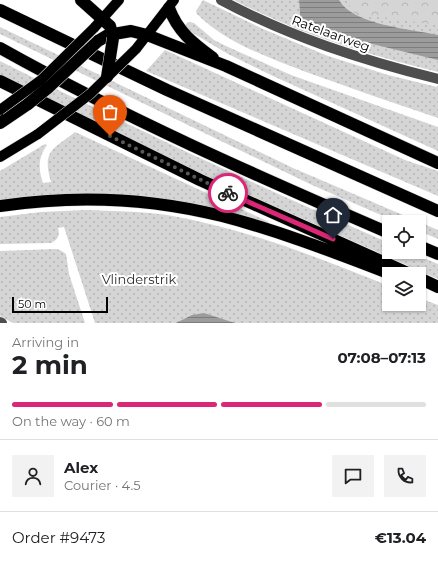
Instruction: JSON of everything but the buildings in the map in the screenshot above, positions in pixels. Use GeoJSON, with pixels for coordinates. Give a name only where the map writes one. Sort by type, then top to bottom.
{"type":"FeatureCollection","features":[{"type":"Feature","properties":{"kind":"highway"},"geometry":{"type":"LineString","coordinates":[[81,0],[104,18],[110,26],[108,37],[107,77]]}},
{"type":"Feature","properties":{"kind":"highway"},"geometry":{"type":"LineString","coordinates":[[172,4],[174,20],[184,35],[226,66]]}},
{"type":"Feature","properties":{"kind":"highway"},"geometry":{"type":"LineString","coordinates":[[0,10],[167,90],[438,210]]}},
{"type":"Feature","properties":{"kind":"highway"},"geometry":{"type":"LineString","coordinates":[[1,122],[49,87],[108,37],[131,31],[147,35],[226,66],[438,163]]}},
{"type":"Feature","properties":{"kind":"highway"},"geometry":{"type":"LineString","coordinates":[[0,48],[76,90],[304,196],[382,230]]}},
{"type":"Feature","properties":{"kind":"highway"},"geometry":{"type":"LineString","coordinates":[[0,81],[200,180],[394,267]]}},
{"type":"Feature","properties":{"kind":"highway"},"geometry":{"type":"LineString","coordinates":[[0,206],[32,201],[82,199],[125,200],[178,207],[222,216],[294,238],[382,270]]}},
{"type":"Feature","properties":{"kind":"highway"},"geometry":{"type":"LineString","coordinates":[[426,249],[438,254]]}},
{"type":"Feature","properties":{"kind":"highway"},"geometry":{"type":"LineString","coordinates":[[426,281],[438,286]]}},
{"type":"Feature","properties":{"kind":"highway"},"geometry":{"type":"LineString","coordinates":[[426,287],[438,291]]}},
{"type":"Feature","properties":{"kind":"main road"},"geometry":{"type":"LineString","coordinates":[[0,110],[41,80],[104,18],[119,0]]}},
{"type":"Feature","properties":{"kind":"main road"},"geometry":{"type":"LineString","coordinates":[[0,156],[69,112],[136,49],[172,4]]}},
{"type":"Feature","properties":{"kind":"street","name":"Ratelaarweg"},"geometry":{"type":"LineString","coordinates":[[221,0],[277,27],[330,48],[367,60],[438,79]]}},
{"type":"Feature","properties":{"kind":"green space"},"geometry":{"type":"Polygon","coordinates":[[[203,0],[263,29],[328,56],[388,75],[437,87],[438,85],[438,118],[306,72],[277,61],[234,41],[208,24],[197,14],[196,11],[203,0]]]}},
{"type":"Feature","properties":{"kind":"green space"},"geometry":{"type":"Polygon","coordinates":[[[234,0],[299,0],[300,16],[303,20],[332,31],[314,0],[438,0],[438,72],[360,51],[308,33],[234,0]]]}},
{"type":"Feature","properties":{"kind":"green space"},"geometry":{"type":"Polygon","coordinates":[[[346,0],[438,0],[438,25],[354,13],[346,0]]]}},
{"type":"Feature","properties":{"kind":"green space"},"geometry":{"type":"Polygon","coordinates":[[[188,22],[194,23],[214,40],[291,75],[438,127],[438,151],[228,54],[186,29],[184,26],[188,22]]]}},
{"type":"Feature","properties":{"kind":"green space"},"geometry":{"type":"Polygon","coordinates":[[[0,27],[293,168],[403,215],[382,215],[312,185],[0,34],[0,27]]]}},
{"type":"Feature","properties":{"kind":"green space"},"geometry":{"type":"Polygon","coordinates":[[[165,50],[405,160],[438,171],[438,196],[146,71],[165,50]]]}},
{"type":"Feature","properties":{"kind":"green space"},"geometry":{"type":"Polygon","coordinates":[[[0,61],[193,155],[382,240],[382,254],[195,171],[0,76],[0,61]]]}},
{"type":"Feature","properties":{"kind":"green space"},"geometry":{"type":"Polygon","coordinates":[[[75,132],[269,222],[268,224],[201,206],[0,201],[0,171],[45,144],[47,145],[40,159],[40,173],[43,183],[51,182],[48,164],[51,152],[75,132]]]}},
{"type":"Feature","properties":{"kind":"green space","name":"Vlinderstrik"},"geometry":{"type":"Polygon","coordinates":[[[85,210],[136,212],[167,215],[224,228],[280,244],[382,283],[382,311],[426,311],[426,301],[438,305],[438,323],[95,323],[64,227],[58,228],[58,237],[51,243],[0,244],[0,217],[41,212],[85,210]]]}},
{"type":"Feature","properties":{"kind":"green space"},"geometry":{"type":"Polygon","coordinates":[[[426,225],[438,230],[438,239],[426,234],[426,225]]]}},
{"type":"Feature","properties":{"kind":"green space"},"geometry":{"type":"Polygon","coordinates":[[[56,249],[66,254],[69,274],[85,323],[13,323],[0,316],[0,251],[56,249]]]}},
{"type":"Feature","properties":{"kind":"green space"},"geometry":{"type":"Polygon","coordinates":[[[393,259],[426,259],[438,264],[438,279],[426,274],[426,267],[411,267],[393,259]]]}},
{"type":"Feature","properties":{"kind":"shaded area"},"geometry":{"type":"Polygon","coordinates":[[[299,0],[339,0],[346,8],[369,20],[384,25],[438,35],[438,60],[356,40],[303,20],[300,16],[299,0]]]}},
{"type":"Feature","properties":{"kind":"shaded area"},"geometry":{"type":"Polygon","coordinates":[[[204,313],[235,323],[176,323],[192,315],[204,313]]]}},
{"type":"Feature","properties":{"kind":"way so far"},"geometry":{"type":"LineString","coordinates":[[110,136],[123,144],[228,193]]}},
{"type":"Feature","properties":{"kind":"route"},"geometry":{"type":"LineString","coordinates":[[228,193],[333,239]]}}]}
